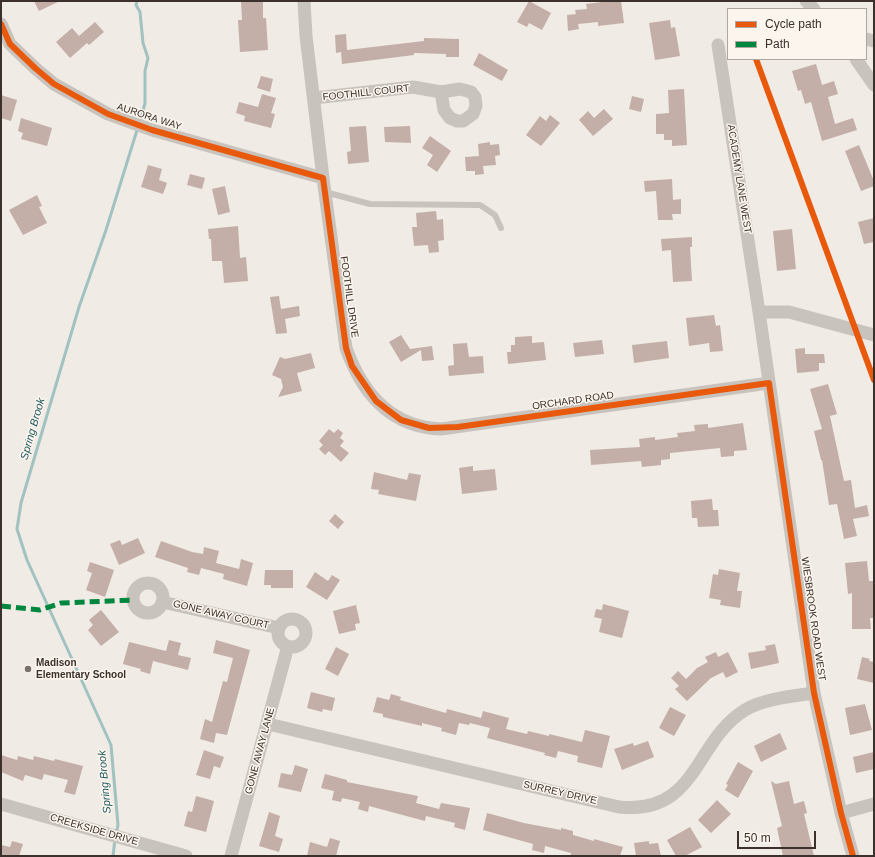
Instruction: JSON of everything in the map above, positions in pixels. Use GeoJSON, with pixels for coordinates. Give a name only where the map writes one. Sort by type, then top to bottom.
{"type":"FeatureCollection","features":[{"type":"Feature","properties":{"kind":"street","name":"FOOTHILL DRIVE"},"geometry":{"type":"LineString","coordinates":[[304,1],[306,36],[322,178],[346,348],[352,366],[360,380],[384,408]]}},
{"type":"Feature","properties":{"kind":"street","name":"AURORA WAY"},"geometry":{"type":"LineString","coordinates":[[1,24],[5,46],[54,84],[97,109],[125,121],[152,130],[322,178]]}},
{"type":"Feature","properties":{"kind":"street","name":"ACADEMY LANE WEST"},"geometry":{"type":"LineString","coordinates":[[718,45],[769,383]]}},
{"type":"Feature","properties":{"kind":"street"},"geometry":{"type":"LineString","coordinates":[[857,60],[874,85]]}},
{"type":"Feature","properties":{"kind":"street","name":"FOOTHILL COURT"},"geometry":{"type":"LineString","coordinates":[[314,98],[413,88],[441,92]]}},
{"type":"Feature","properties":{"kind":"street"},"geometry":{"type":"LineString","coordinates":[[759,312],[789,312],[874,335]]}},
{"type":"Feature","properties":{"kind":"street","name":"ORCHARD ROAD"},"geometry":{"type":"LineString","coordinates":[[384,408],[401,420],[411,424],[441,429],[769,383]]}},
{"type":"Feature","properties":{"kind":"street","name":"WIESBROOK ROAD WEST"},"geometry":{"type":"LineString","coordinates":[[769,383],[814,692],[840,813],[853,856]]}},
{"type":"Feature","properties":{"kind":"street","name":"GONE AWAY COURT"},"geometry":{"type":"LineString","coordinates":[[162,602],[279,628]]}},
{"type":"Feature","properties":{"kind":"street","name":"GONE AWAY COURT"},"geometry":{"type":"LineString","coordinates":[[292,619],[297,620],[305,627],[306,632],[302,642],[298,645],[288,646],[280,638],[279,628],[286,620],[292,619]]}},
{"type":"Feature","properties":{"kind":"street","name":"GONE AWAY LANE"},"geometry":{"type":"LineString","coordinates":[[231,856],[288,646]]}},
{"type":"Feature","properties":{"kind":"street","name":"SURREY DRIVE"},"geometry":{"type":"LineString","coordinates":[[268,724],[619,807],[636,807],[668,798],[693,774],[719,734],[746,709],[773,700],[814,692]]}},
{"type":"Feature","properties":{"kind":"street","name":"CREEKSIDE DRIVE"},"geometry":{"type":"LineString","coordinates":[[1,804],[186,856]]}},
{"type":"Feature","properties":{"kind":"street"},"geometry":{"type":"LineString","coordinates":[[840,813],[874,804]]}},
{"type":"Feature","properties":{"kind":"lane"},"geometry":{"type":"LineString","coordinates":[[324,192],[370,204],[480,205],[496,215],[501,228]]}},
{"type":"Feature","properties":{"kind":"building"},"geometry":{"type":"Polygon","coordinates":[[[34,1],[60,1],[39,11],[34,1]]]}},
{"type":"Feature","properties":{"kind":"building"},"geometry":{"type":"Polygon","coordinates":[[[241,1],[263,1],[263,18],[266,18],[268,50],[240,52],[238,20],[242,20],[241,1]]]}},
{"type":"Feature","properties":{"kind":"building"},"geometry":{"type":"Polygon","coordinates":[[[529,1],[551,13],[542,30],[529,23],[527,27],[517,22],[529,1]]]}},
{"type":"Feature","properties":{"kind":"building"},"geometry":{"type":"Polygon","coordinates":[[[621,1],[624,23],[598,26],[598,22],[578,24],[579,29],[568,31],[567,15],[576,14],[575,10],[587,9],[586,4],[621,1]]]}},
{"type":"Feature","properties":{"kind":"building"},"geometry":{"type":"Polygon","coordinates":[[[670,20],[671,28],[675,27],[680,56],[655,60],[649,23],[670,20]]]}},
{"type":"Feature","properties":{"kind":"building"},"geometry":{"type":"Polygon","coordinates":[[[95,22],[104,32],[89,45],[87,43],[70,58],[56,42],[72,28],[79,36],[95,22]]]}},
{"type":"Feature","properties":{"kind":"building"},"geometry":{"type":"Polygon","coordinates":[[[346,34],[347,50],[424,41],[424,38],[459,39],[459,57],[446,57],[446,54],[414,53],[414,55],[342,64],[341,52],[336,53],[335,35],[346,34]]]}},
{"type":"Feature","properties":{"kind":"building"},"geometry":{"type":"Polygon","coordinates":[[[479,53],[508,70],[502,81],[473,65],[479,53]]]}},
{"type":"Feature","properties":{"kind":"building"},"geometry":{"type":"Polygon","coordinates":[[[816,64],[822,85],[834,81],[838,94],[828,97],[835,124],[853,118],[857,130],[822,141],[811,102],[805,104],[801,90],[798,91],[792,71],[816,64]]]}},
{"type":"Feature","properties":{"kind":"building"},"geometry":{"type":"Polygon","coordinates":[[[261,76],[273,79],[270,92],[257,88],[261,76]]]}},
{"type":"Feature","properties":{"kind":"building"},"geometry":{"type":"Polygon","coordinates":[[[684,89],[687,145],[672,146],[672,140],[664,140],[664,134],[656,134],[656,114],[669,113],[668,90],[684,89]]]}},
{"type":"Feature","properties":{"kind":"building"},"geometry":{"type":"Polygon","coordinates":[[[262,94],[276,98],[271,113],[275,114],[271,128],[244,121],[245,116],[236,113],[239,102],[258,107],[262,94]]]}},
{"type":"Feature","properties":{"kind":"building"},"geometry":{"type":"Polygon","coordinates":[[[1,95],[17,100],[11,121],[1,118],[1,95]]]}},
{"type":"Feature","properties":{"kind":"building"},"geometry":{"type":"Polygon","coordinates":[[[632,96],[644,99],[641,112],[629,109],[632,96]]]}},
{"type":"Feature","properties":{"kind":"building"},"geometry":{"type":"Polygon","coordinates":[[[604,109],[613,119],[593,136],[579,120],[588,111],[594,118],[604,109]]]}},
{"type":"Feature","properties":{"kind":"building"},"geometry":{"type":"Polygon","coordinates":[[[550,115],[560,123],[541,146],[526,135],[540,116],[546,121],[550,115]]]}},
{"type":"Feature","properties":{"kind":"building"},"geometry":{"type":"Polygon","coordinates":[[[21,118],[52,128],[47,146],[21,139],[23,133],[18,131],[21,118]]]}},
{"type":"Feature","properties":{"kind":"building"},"geometry":{"type":"Polygon","coordinates":[[[366,126],[369,162],[348,164],[347,152],[351,151],[349,127],[366,126]]]}},
{"type":"Feature","properties":{"kind":"building"},"geometry":{"type":"Polygon","coordinates":[[[410,126],[411,143],[385,142],[384,127],[410,126]]]}},
{"type":"Feature","properties":{"kind":"building"},"geometry":{"type":"Polygon","coordinates":[[[430,136],[451,151],[437,172],[427,165],[433,155],[422,148],[430,136]]]}},
{"type":"Feature","properties":{"kind":"building"},"geometry":{"type":"Polygon","coordinates":[[[490,142],[490,145],[499,144],[500,155],[495,156],[496,165],[483,166],[484,174],[475,175],[475,171],[466,171],[465,157],[479,156],[478,144],[490,142]]]}},
{"type":"Feature","properties":{"kind":"building"},"geometry":{"type":"Polygon","coordinates":[[[859,145],[874,181],[874,186],[861,191],[845,151],[859,145]]]}},
{"type":"Feature","properties":{"kind":"building"},"geometry":{"type":"Polygon","coordinates":[[[148,165],[162,169],[159,180],[167,183],[163,194],[141,187],[148,165]]]}},
{"type":"Feature","properties":{"kind":"building"},"geometry":{"type":"Polygon","coordinates":[[[190,174],[205,178],[202,189],[187,185],[190,174]]]}},
{"type":"Feature","properties":{"kind":"building"},"geometry":{"type":"Polygon","coordinates":[[[672,179],[673,200],[681,199],[681,214],[672,214],[673,220],[658,220],[656,191],[645,192],[644,181],[672,179]]]}},
{"type":"Feature","properties":{"kind":"building"},"geometry":{"type":"Polygon","coordinates":[[[225,186],[230,212],[218,215],[212,189],[225,186]]]}},
{"type":"Feature","properties":{"kind":"building"},"geometry":{"type":"Polygon","coordinates":[[[37,195],[42,206],[39,207],[47,223],[23,235],[9,210],[37,195]]]}},
{"type":"Feature","properties":{"kind":"building"},"geometry":{"type":"Polygon","coordinates":[[[436,211],[437,220],[443,219],[444,240],[438,241],[439,252],[429,253],[428,245],[414,246],[412,227],[417,227],[416,213],[436,211]]]}},
{"type":"Feature","properties":{"kind":"building"},"geometry":{"type":"Polygon","coordinates":[[[874,218],[874,242],[864,244],[858,222],[874,218]]]}},
{"type":"Feature","properties":{"kind":"building"},"geometry":{"type":"Polygon","coordinates":[[[238,226],[240,258],[246,257],[248,281],[224,283],[222,261],[212,261],[211,239],[209,239],[208,229],[238,226]]]}},
{"type":"Feature","properties":{"kind":"building"},"geometry":{"type":"Polygon","coordinates":[[[792,229],[796,269],[777,271],[773,231],[792,229]]]}},
{"type":"Feature","properties":{"kind":"building"},"geometry":{"type":"Polygon","coordinates":[[[692,237],[692,247],[690,247],[692,281],[673,282],[671,250],[662,251],[661,239],[692,237]]]}},
{"type":"Feature","properties":{"kind":"building"},"geometry":{"type":"Polygon","coordinates":[[[279,296],[281,309],[299,306],[300,316],[285,319],[287,333],[276,334],[270,297],[279,296]]]}},
{"type":"Feature","properties":{"kind":"building"},"geometry":{"type":"Polygon","coordinates":[[[714,315],[716,326],[720,325],[723,351],[710,352],[709,343],[689,346],[686,318],[714,315]]]}},
{"type":"Feature","properties":{"kind":"building"},"geometry":{"type":"Polygon","coordinates":[[[401,335],[410,349],[432,346],[434,360],[422,361],[421,350],[401,362],[389,342],[401,335]]]}},
{"type":"Feature","properties":{"kind":"building"},"geometry":{"type":"Polygon","coordinates":[[[532,336],[532,343],[544,342],[546,360],[508,364],[507,352],[511,352],[511,345],[515,345],[515,337],[532,336]]]}},
{"type":"Feature","properties":{"kind":"building"},"geometry":{"type":"Polygon","coordinates":[[[602,340],[604,354],[575,357],[573,343],[602,340]]]}},
{"type":"Feature","properties":{"kind":"building"},"geometry":{"type":"Polygon","coordinates":[[[667,341],[669,358],[634,363],[632,345],[667,341]]]}},
{"type":"Feature","properties":{"kind":"building"},"geometry":{"type":"Polygon","coordinates":[[[467,343],[469,357],[483,356],[484,373],[449,376],[448,366],[454,365],[453,344],[467,343]]]}},
{"type":"Feature","properties":{"kind":"building"},"geometry":{"type":"Polygon","coordinates":[[[805,348],[805,354],[824,354],[825,363],[819,363],[819,371],[797,373],[795,349],[805,348]]]}},
{"type":"Feature","properties":{"kind":"building"},"geometry":{"type":"Polygon","coordinates":[[[311,353],[315,368],[297,373],[302,391],[278,397],[283,387],[281,379],[272,375],[280,357],[285,359],[311,353]]]}},
{"type":"Feature","properties":{"kind":"building"},"geometry":{"type":"Polygon","coordinates":[[[828,384],[837,414],[830,416],[844,481],[851,480],[855,508],[867,505],[869,516],[853,519],[857,536],[844,539],[837,504],[829,505],[822,460],[814,431],[822,429],[810,389],[828,384]]]}},
{"type":"Feature","properties":{"kind":"building"},"geometry":{"type":"Polygon","coordinates":[[[743,423],[747,450],[734,451],[734,456],[721,457],[720,448],[670,453],[670,459],[661,460],[661,465],[642,467],[641,461],[591,465],[590,450],[640,447],[639,439],[655,437],[655,440],[678,437],[677,433],[695,431],[694,425],[708,424],[708,428],[743,423]]]}},
{"type":"Feature","properties":{"kind":"building"},"geometry":{"type":"Polygon","coordinates":[[[329,429],[334,433],[338,429],[343,433],[340,438],[344,441],[340,446],[349,453],[341,462],[329,451],[325,455],[319,449],[323,445],[319,441],[329,429]]]}},
{"type":"Feature","properties":{"kind":"building"},"geometry":{"type":"Polygon","coordinates":[[[473,466],[473,471],[495,469],[497,490],[462,494],[459,468],[473,466]]]}},
{"type":"Feature","properties":{"kind":"building"},"geometry":{"type":"Polygon","coordinates":[[[374,472],[407,480],[409,473],[421,475],[416,501],[378,494],[379,490],[371,489],[374,472]]]}},
{"type":"Feature","properties":{"kind":"building"},"geometry":{"type":"Polygon","coordinates":[[[712,499],[713,510],[718,510],[719,526],[698,527],[697,518],[692,518],[691,501],[712,499]]]}},
{"type":"Feature","properties":{"kind":"building"},"geometry":{"type":"Polygon","coordinates":[[[335,514],[344,522],[338,529],[329,521],[335,514]]]}},
{"type":"Feature","properties":{"kind":"building"},"geometry":{"type":"Polygon","coordinates":[[[138,538],[145,553],[119,565],[110,544],[120,540],[122,545],[138,538]]]}},
{"type":"Feature","properties":{"kind":"building"},"geometry":{"type":"Polygon","coordinates":[[[161,541],[192,552],[203,554],[204,547],[219,551],[216,563],[239,569],[241,559],[253,563],[247,586],[223,579],[224,574],[201,568],[199,575],[187,572],[188,568],[155,557],[161,541]]]}},
{"type":"Feature","properties":{"kind":"building"},"geometry":{"type":"Polygon","coordinates":[[[867,561],[869,581],[874,581],[874,618],[870,618],[871,629],[852,629],[852,593],[848,594],[845,563],[867,561]]]}},
{"type":"Feature","properties":{"kind":"building"},"geometry":{"type":"Polygon","coordinates":[[[90,562],[114,570],[105,597],[86,590],[92,573],[87,571],[90,562]]]}},
{"type":"Feature","properties":{"kind":"building"},"geometry":{"type":"Polygon","coordinates":[[[719,569],[740,573],[737,591],[742,591],[740,608],[720,605],[721,600],[709,598],[713,574],[718,575],[719,569]]]}},
{"type":"Feature","properties":{"kind":"building"},"geometry":{"type":"Polygon","coordinates":[[[265,570],[293,570],[293,588],[271,588],[271,585],[264,585],[265,570]]]}},
{"type":"Feature","properties":{"kind":"building"},"geometry":{"type":"Polygon","coordinates":[[[315,572],[328,581],[332,575],[340,580],[327,600],[306,587],[315,572]]]}},
{"type":"Feature","properties":{"kind":"building"},"geometry":{"type":"Polygon","coordinates":[[[603,604],[629,611],[622,638],[599,632],[602,619],[594,617],[596,609],[602,610],[603,604]]]}},
{"type":"Feature","properties":{"kind":"building"},"geometry":{"type":"Polygon","coordinates":[[[356,605],[360,623],[355,624],[356,630],[339,634],[333,611],[356,605]]]}},
{"type":"Feature","properties":{"kind":"building"},"geometry":{"type":"Polygon","coordinates":[[[101,610],[119,632],[101,646],[88,630],[93,625],[89,620],[101,610]]]}},
{"type":"Feature","properties":{"kind":"building"},"geometry":{"type":"Polygon","coordinates":[[[169,640],[181,643],[178,655],[191,658],[188,670],[153,661],[150,674],[140,671],[141,669],[123,664],[129,642],[166,651],[169,640]]]}},
{"type":"Feature","properties":{"kind":"building"},"geometry":{"type":"Polygon","coordinates":[[[216,640],[250,650],[227,735],[216,733],[214,743],[200,739],[205,719],[212,722],[223,681],[227,682],[233,658],[213,653],[216,640]]]}},
{"type":"Feature","properties":{"kind":"building"},"geometry":{"type":"Polygon","coordinates":[[[775,644],[779,663],[751,669],[748,653],[766,650],[765,646],[775,644]]]}},
{"type":"Feature","properties":{"kind":"building"},"geometry":{"type":"Polygon","coordinates":[[[336,647],[349,654],[338,676],[325,669],[336,647]]]}},
{"type":"Feature","properties":{"kind":"building"},"geometry":{"type":"Polygon","coordinates":[[[716,652],[718,657],[728,652],[738,672],[726,678],[723,672],[711,678],[687,701],[675,689],[679,686],[671,678],[678,671],[686,679],[697,668],[708,662],[705,657],[716,652]]]}},
{"type":"Feature","properties":{"kind":"building"},"geometry":{"type":"Polygon","coordinates":[[[862,657],[870,659],[869,661],[874,662],[874,683],[857,679],[862,657]]]}},
{"type":"Feature","properties":{"kind":"building"},"geometry":{"type":"Polygon","coordinates":[[[311,692],[335,698],[332,711],[323,709],[322,712],[307,708],[311,692]]]}},
{"type":"Feature","properties":{"kind":"building"},"geometry":{"type":"Polygon","coordinates":[[[391,694],[401,697],[400,700],[446,713],[447,709],[481,718],[483,711],[509,718],[506,729],[527,734],[528,731],[549,736],[549,734],[582,742],[585,730],[610,736],[602,768],[577,762],[578,756],[558,751],[556,758],[544,755],[545,753],[487,738],[490,728],[470,723],[469,725],[459,723],[456,735],[441,731],[442,728],[422,723],[422,726],[383,717],[383,714],[373,712],[377,697],[389,700],[391,694]]]}},
{"type":"Feature","properties":{"kind":"building"},"geometry":{"type":"Polygon","coordinates":[[[865,704],[872,730],[850,735],[845,708],[865,704]]]}},
{"type":"Feature","properties":{"kind":"building"},"geometry":{"type":"Polygon","coordinates":[[[670,707],[686,715],[674,736],[659,728],[670,707]]]}},
{"type":"Feature","properties":{"kind":"building"},"geometry":{"type":"Polygon","coordinates":[[[780,733],[787,749],[761,762],[754,746],[780,733]]]}},
{"type":"Feature","properties":{"kind":"building"},"geometry":{"type":"Polygon","coordinates":[[[648,741],[654,757],[622,770],[614,749],[633,743],[634,746],[648,741]]]}},
{"type":"Feature","properties":{"kind":"building"},"geometry":{"type":"Polygon","coordinates":[[[204,750],[224,757],[220,768],[214,766],[210,779],[196,775],[204,750]]]}},
{"type":"Feature","properties":{"kind":"building"},"geometry":{"type":"Polygon","coordinates":[[[874,752],[874,769],[856,773],[853,757],[874,752]]]}},
{"type":"Feature","properties":{"kind":"building"},"geometry":{"type":"Polygon","coordinates":[[[1,755],[17,760],[18,756],[33,760],[34,756],[54,761],[55,759],[83,766],[75,795],[64,792],[68,780],[44,774],[42,780],[25,775],[23,781],[1,772],[1,755]]]}},
{"type":"Feature","properties":{"kind":"building"},"geometry":{"type":"Polygon","coordinates":[[[738,762],[753,771],[738,798],[725,790],[728,785],[726,784],[738,762]]]}},
{"type":"Feature","properties":{"kind":"building"},"geometry":{"type":"Polygon","coordinates":[[[295,765],[308,769],[301,792],[278,787],[281,773],[292,775],[295,765]]]}},
{"type":"Feature","properties":{"kind":"building"},"geometry":{"type":"Polygon","coordinates":[[[325,774],[347,780],[347,782],[418,796],[416,803],[439,809],[441,803],[470,808],[465,830],[454,827],[455,823],[426,816],[425,821],[369,806],[368,812],[358,809],[360,802],[342,798],[341,802],[332,800],[334,791],[321,788],[325,774]]]}},
{"type":"Feature","properties":{"kind":"building"},"geometry":{"type":"Polygon","coordinates":[[[771,781],[776,784],[789,781],[794,804],[804,801],[807,813],[804,814],[814,856],[783,856],[777,828],[782,826],[771,781]]]}},
{"type":"Feature","properties":{"kind":"building"},"geometry":{"type":"Polygon","coordinates":[[[196,796],[214,801],[206,832],[184,826],[188,811],[192,812],[196,796]]]}},
{"type":"Feature","properties":{"kind":"building"},"geometry":{"type":"Polygon","coordinates":[[[717,800],[731,814],[711,833],[698,820],[717,800]]]}},
{"type":"Feature","properties":{"kind":"building"},"geometry":{"type":"Polygon","coordinates":[[[269,812],[280,816],[275,836],[283,839],[279,852],[259,846],[269,812]]]}},
{"type":"Feature","properties":{"kind":"building"},"geometry":{"type":"Polygon","coordinates":[[[487,813],[524,823],[573,831],[573,835],[623,847],[620,856],[571,856],[571,853],[545,846],[544,853],[532,850],[533,844],[483,830],[487,813]]]}},
{"type":"Feature","properties":{"kind":"building"},"geometry":{"type":"Polygon","coordinates":[[[690,827],[702,847],[685,856],[676,856],[667,840],[690,827]]]}},
{"type":"Feature","properties":{"kind":"building"},"geometry":{"type":"Polygon","coordinates":[[[330,838],[340,841],[336,856],[307,856],[310,842],[327,847],[330,838]]]}},
{"type":"Feature","properties":{"kind":"building"},"geometry":{"type":"Polygon","coordinates":[[[12,841],[23,844],[19,856],[1,856],[1,845],[10,847],[12,841]]]}},
{"type":"Feature","properties":{"kind":"building"},"geometry":{"type":"Polygon","coordinates":[[[649,841],[649,844],[658,843],[661,856],[636,856],[634,843],[649,841]]]}},
{"type":"Feature","properties":{"kind":"waterway","name":"Spring Brook"},"geometry":{"type":"LineString","coordinates":[[137,1],[136,5],[140,12],[143,43],[148,58],[145,71],[145,103],[140,122]]}},
{"type":"Feature","properties":{"kind":"waterway","name":"Spring Brook"},"geometry":{"type":"LineString","coordinates":[[116,834],[118,825],[111,745],[27,560],[17,529],[21,503],[79,307],[106,230],[138,127]]}},
{"type":"Feature","properties":{"kind":"waterway","name":"Spring Brook"},"geometry":{"type":"LineString","coordinates":[[113,856],[115,839]]}},
{"type":"Feature","properties":{"kind":"marked path"},"geometry":{"type":"LineString","coordinates":[[1,606],[40,610],[61,603],[133,600]]}},
{"type":"Feature","properties":{"kind":"cycle path"},"geometry":{"type":"LineString","coordinates":[[1,24],[10,44],[54,84],[108,114],[152,130],[323,178],[346,348],[352,366],[376,401],[401,420],[429,428],[458,427],[769,383],[814,693],[841,813],[853,856]]}},
{"type":"Feature","properties":{"kind":"cycle path"},"geometry":{"type":"LineString","coordinates":[[756,60],[874,380]]}},
{"type":"Feature","properties":{"kind":"place","name":"Madison Elementary School"},"geometry":{"type":"Point","coordinates":[28,669]}}]}
